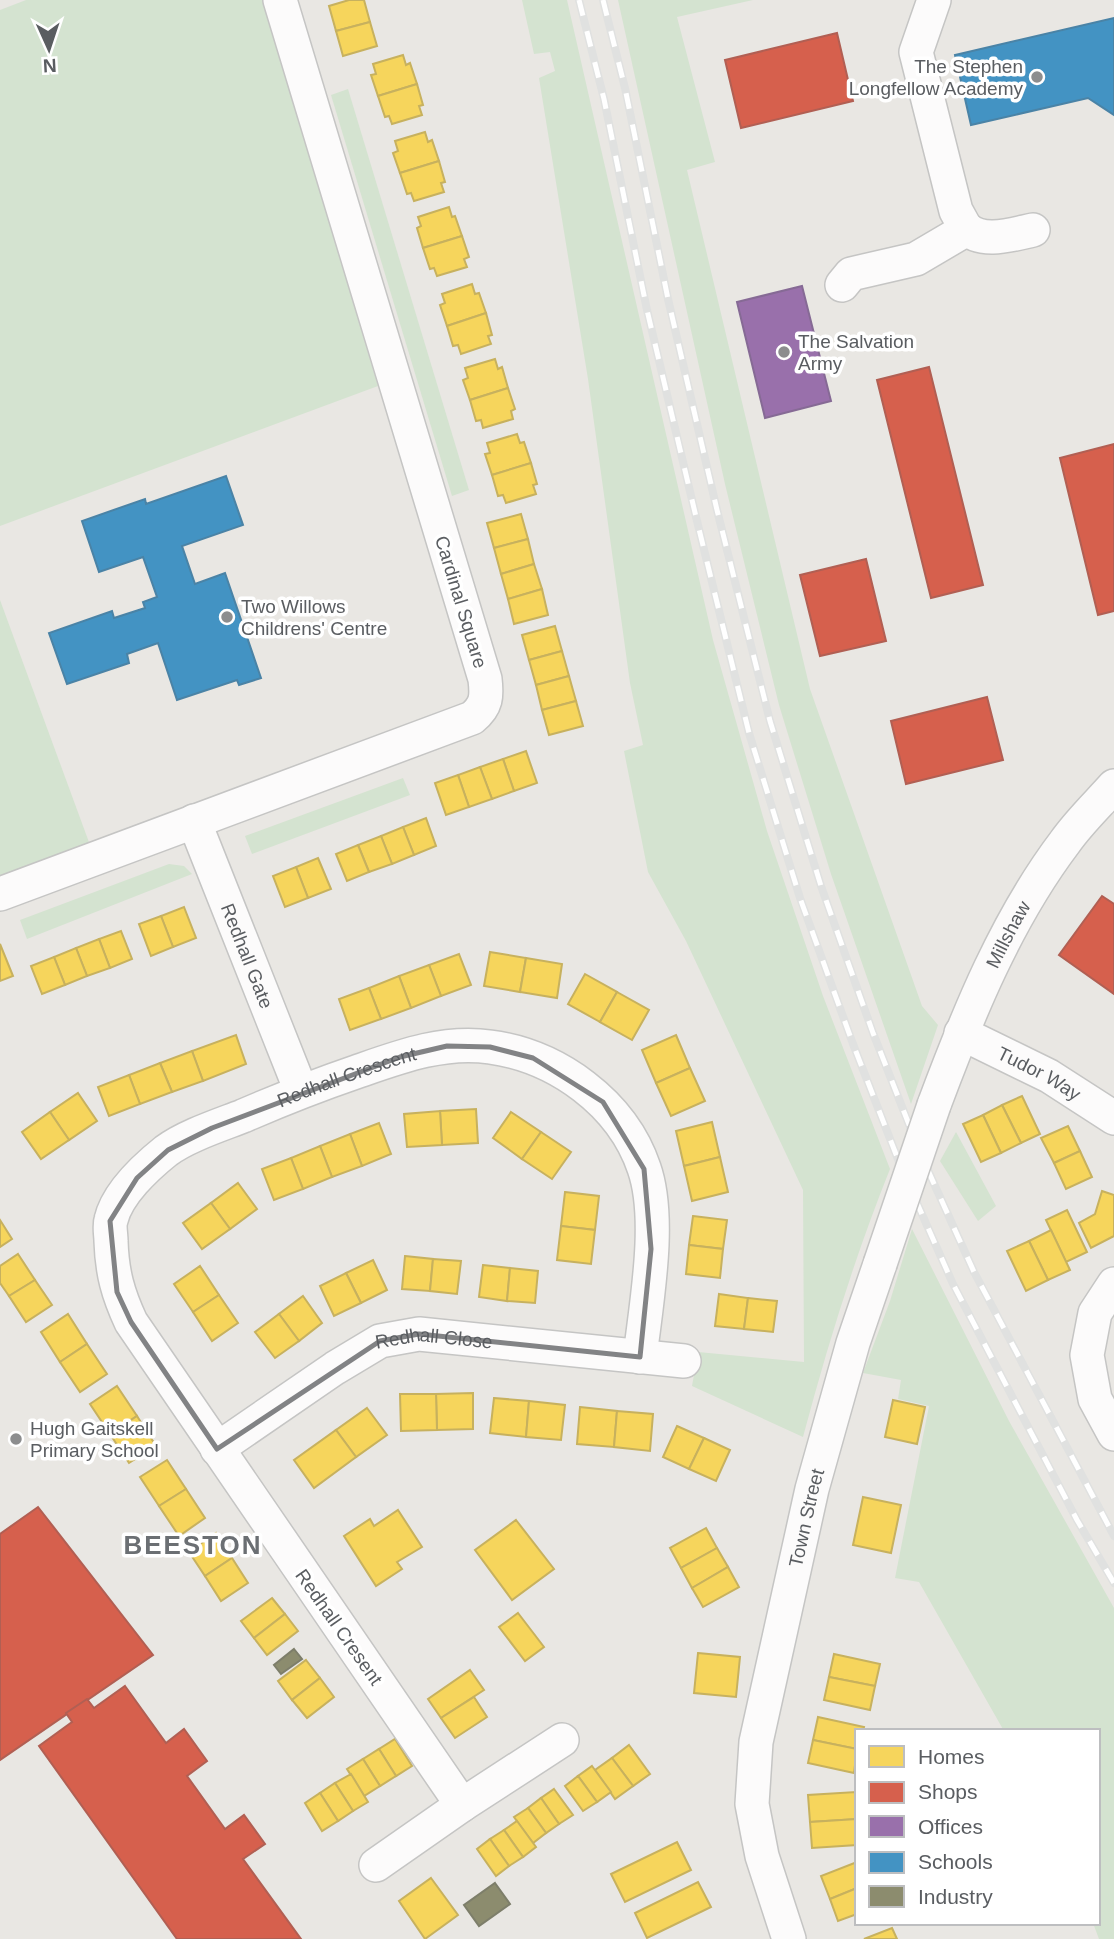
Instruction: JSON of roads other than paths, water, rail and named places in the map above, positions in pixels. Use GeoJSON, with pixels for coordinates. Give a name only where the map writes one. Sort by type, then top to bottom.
{"type":"FeatureCollection","features":[{"type":"Feature","properties":{"kind":"street","name":"Cardinal Square"},"geometry":{"type":"LineString","coordinates":[[0,894],[472,718],[479,712],[487,696],[485,679],[280,0]]}},
{"type":"Feature","properties":{"kind":"street"},"geometry":{"type":"LineString","coordinates":[[934,0],[916,52],[956,211],[967,229],[981,235],[1000,237],[1033,230]]}},
{"type":"Feature","properties":{"kind":"street"},"geometry":{"type":"LineString","coordinates":[[842,285],[851,274],[916,258],[967,229]]}},
{"type":"Feature","properties":{"kind":"street","name":"Millshaw"},"geometry":{"type":"LineString","coordinates":[[934,1105],[961,1033],[1012,925],[1065,842],[1114,786]]}},
{"type":"Feature","properties":{"kind":"street","name":"Redhall Gate"},"geometry":{"type":"LineString","coordinates":[[194,821],[301,1091]]}},
{"type":"Feature","properties":{"kind":"street","name":"Tudor Way"},"geometry":{"type":"LineString","coordinates":[[961,1033],[1049,1076],[1114,1118]]}},
{"type":"Feature","properties":{"kind":"street","name":"Redhall Crescent"},"geometry":{"type":"LineString","coordinates":[[216,1449],[131,1322],[117,1292],[110,1221],[120,1201],[137,1178],[168,1150],[212,1128],[301,1091],[400,1057],[447,1046],[489,1047],[533,1058],[572,1078],[603,1102],[626,1133],[644,1169],[651,1209],[652,1249],[640,1357]]}},
{"type":"Feature","properties":{"kind":"street","name":"Town Street"},"geometry":{"type":"LineString","coordinates":[[789,1939],[762,1856],[752,1804],[756,1742],[812,1489],[853,1343],[934,1105]]}},
{"type":"Feature","properties":{"kind":"street"},"geometry":{"type":"LineString","coordinates":[[1114,1284],[1095,1313],[1087,1355],[1095,1399],[1114,1434]]}},
{"type":"Feature","properties":{"kind":"street","name":"Redhall Close"},"geometry":{"type":"LineString","coordinates":[[216,1449],[335,1367],[380,1341],[419,1334],[684,1361]]}},
{"type":"Feature","properties":{"kind":"street","name":"Redhall Cresent"},"geometry":{"type":"LineString","coordinates":[[216,1449],[461,1805]]}},
{"type":"Feature","properties":{"kind":"street"},"geometry":{"type":"LineString","coordinates":[[376,1865],[461,1805],[562,1740]]}},
{"type":"Feature","properties":{"kind":"railway"},"geometry":{"type":"LineString","coordinates":[[579,0],[604,99],[647,310],[749,733],[800,898],[901,1167],[953,1284],[1077,1520],[1114,1583]]}},
{"type":"Feature","properties":{"kind":"railway"},"geometry":{"type":"LineString","coordinates":[[603,0],[625,88],[668,299],[717,510],[770,721],[821,886],[873,1033],[921,1155],[974,1272],[1114,1536]]}},
{"type":"Feature","properties":{"kind":"place","name":"The Stephen Longfellow Academy"},"geometry":{"type":"Point","coordinates":[1037,77]}},
{"type":"Feature","properties":{"kind":"place","name":"The Salvation Army"},"geometry":{"type":"Point","coordinates":[784,352]}},
{"type":"Feature","properties":{"kind":"place","name":"Two Willows Childrens' Centre"},"geometry":{"type":"Point","coordinates":[227,617]}},
{"type":"Feature","properties":{"kind":"place","name":"Hugh Gaitskell Primary School"},"geometry":{"type":"Point","coordinates":[16,1439]}},
{"type":"Feature","properties":{"kind":"district","name":"BEESTON"},"geometry":{"type":"Point","coordinates":[193,1545]}}]}
